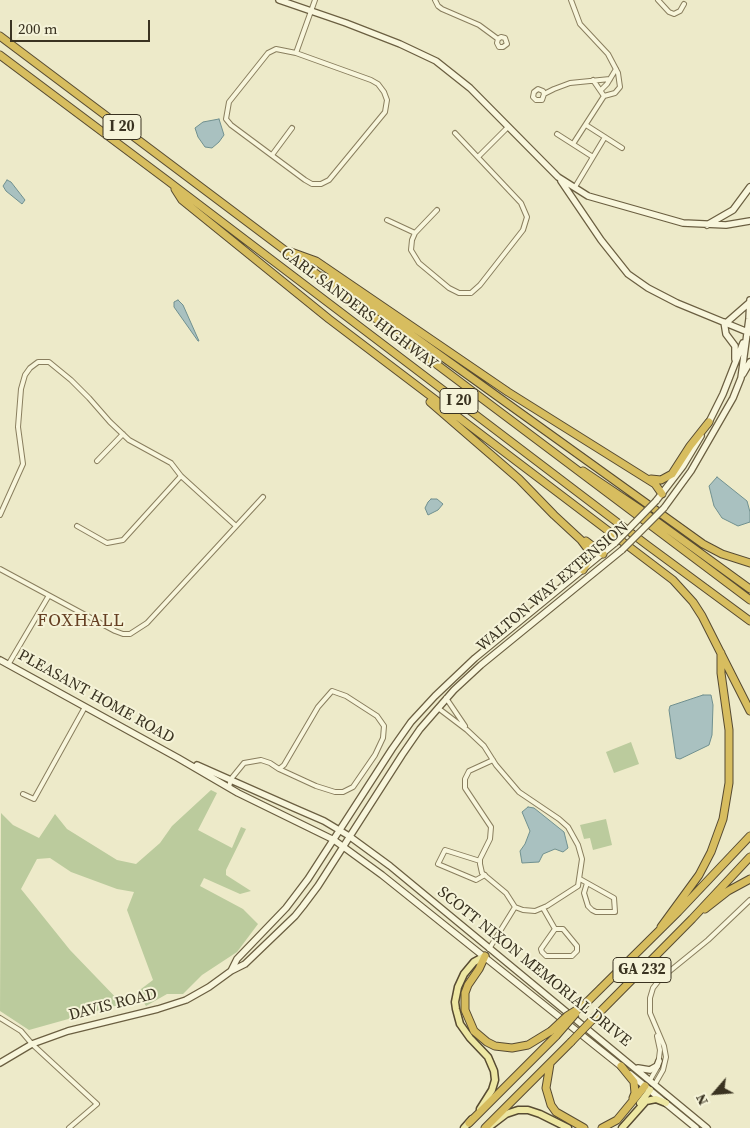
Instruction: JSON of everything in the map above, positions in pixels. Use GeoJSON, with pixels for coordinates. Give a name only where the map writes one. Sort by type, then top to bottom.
{"type":"FeatureCollection","features":[{"type":"Feature","properties":{"kind":"highway","name":"CARL SANDERS HIGHWAY"},"geometry":{"type":"LineString","coordinates":[[0,36],[750,600]]}},
{"type":"Feature","properties":{"kind":"highway","name":"CARL SANDERS HIGHWAY"},"geometry":{"type":"LineString","coordinates":[[0,55],[750,621]]}},
{"type":"Feature","properties":{"kind":"highway"},"geometry":{"type":"LineString","coordinates":[[168,181],[182,200],[329,319],[668,576],[693,602],[702,616],[750,711]]}},
{"type":"Feature","properties":{"kind":"highway"},"geometry":{"type":"LineString","coordinates":[[284,250],[316,261],[508,392],[655,484],[662,494]]}},
{"type":"Feature","properties":{"kind":"highway"},"geometry":{"type":"LineString","coordinates":[[318,276],[334,279],[703,544],[729,557],[750,563]]}},
{"type":"Feature","properties":{"kind":"highway"},"geometry":{"type":"LineString","coordinates":[[421,390],[430,402],[519,479],[581,540],[587,548],[588,561],[583,570]]}},
{"type":"Feature","properties":{"kind":"highway"},"geometry":{"type":"LineString","coordinates":[[645,478],[656,481],[669,476],[709,422]]}},
{"type":"Feature","properties":{"kind":"highway"},"geometry":{"type":"LineString","coordinates":[[564,460],[592,476],[750,589]]}},
{"type":"Feature","properties":{"kind":"highway"},"geometry":{"type":"LineString","coordinates":[[544,504],[603,554]]}},
{"type":"Feature","properties":{"kind":"highway"},"geometry":{"type":"LineString","coordinates":[[661,927],[699,875],[711,852],[723,819],[728,783],[729,749],[727,708],[721,673],[720,650]]}},
{"type":"Feature","properties":{"kind":"highway","name":"GA 232"},"geometry":{"type":"LineString","coordinates":[[553,1033],[567,1016],[583,1006],[678,912],[750,836]]}},
{"type":"Feature","properties":{"kind":"highway","name":"GA 232"},"geometry":{"type":"LineString","coordinates":[[486,1128],[692,919],[750,857]]}},
{"type":"Feature","properties":{"kind":"highway"},"geometry":{"type":"LineString","coordinates":[[692,919],[728,891],[750,879]]}},
{"type":"Feature","properties":{"kind":"highway"},"geometry":{"type":"LineString","coordinates":[[484,956],[465,993],[464,1010],[474,1030],[487,1042],[495,1046],[512,1048],[528,1045],[553,1033]]}},
{"type":"Feature","properties":{"kind":"highway"},"geometry":{"type":"LineString","coordinates":[[467,1125],[553,1033]]}},
{"type":"Feature","properties":{"kind":"highway"},"geometry":{"type":"LineString","coordinates":[[551,1061],[546,1088],[550,1105],[556,1112],[584,1128]]}},
{"type":"Feature","properties":{"kind":"highway"},"geometry":{"type":"LineString","coordinates":[[620,1066],[635,1086],[632,1102]]}},
{"type":"Feature","properties":{"kind":"highway"},"geometry":{"type":"LineString","coordinates":[[602,1128],[617,1120],[650,1085]]}},
{"type":"Feature","properties":{"kind":"main road"},"geometry":{"type":"LineString","coordinates":[[280,0],[400,44],[436,61],[470,88],[558,177],[581,208],[601,240],[628,274],[648,288],[677,303],[749,332]]}},
{"type":"Feature","properties":{"kind":"main road"},"geometry":{"type":"LineString","coordinates":[[558,177],[588,196],[683,223],[726,225],[750,221]]}},
{"type":"Feature","properties":{"kind":"main road"},"geometry":{"type":"LineString","coordinates":[[707,225],[733,210],[750,187]]}},
{"type":"Feature","properties":{"kind":"main road"},"geometry":{"type":"LineString","coordinates":[[581,208],[588,196]]}},
{"type":"Feature","properties":{"kind":"main road"},"geometry":{"type":"LineString","coordinates":[[725,322],[750,301]]}},
{"type":"Feature","properties":{"kind":"main road","name":"WALTON WAY EXTENSION"},"geometry":{"type":"LineString","coordinates":[[344,847],[402,755],[446,698],[493,655],[613,558],[665,506],[701,456],[733,398],[741,378],[749,332],[750,301]]}},
{"type":"Feature","properties":{"kind":"main road"},"geometry":{"type":"LineString","coordinates":[[725,322],[726,334],[735,346],[735,364]]}},
{"type":"Feature","properties":{"kind":"main road","name":"WALTON WAY EXTENSION"},"geometry":{"type":"LineString","coordinates":[[334,840],[392,749],[411,722],[435,696],[488,648],[615,544],[662,494],[683,466],[709,422],[749,332]]}},
{"type":"Feature","properties":{"kind":"main road"},"geometry":{"type":"LineString","coordinates":[[741,378],[750,362]]}},
{"type":"Feature","properties":{"kind":"main road"},"geometry":{"type":"LineString","coordinates":[[662,494],[665,506]]}},
{"type":"Feature","properties":{"kind":"main road"},"geometry":{"type":"LineString","coordinates":[[603,554],[613,558]]}},
{"type":"Feature","properties":{"kind":"main road"},"geometry":{"type":"LineString","coordinates":[[488,648],[493,655]]}},
{"type":"Feature","properties":{"kind":"main road","name":"PLEASANT HOME ROAD"},"geometry":{"type":"LineString","coordinates":[[0,660],[229,787],[334,840]]}},
{"type":"Feature","properties":{"kind":"main road","name":"PLEASANT HOME ROAD"},"geometry":{"type":"LineString","coordinates":[[178,758],[232,779],[324,821],[340,831]]}},
{"type":"Feature","properties":{"kind":"main road","name":"SCOTT NIXON MEMORIAL DRIVE"},"geometry":{"type":"LineString","coordinates":[[340,831],[350,836],[390,866],[624,1058],[666,1103],[696,1128]]}},
{"type":"Feature","properties":{"kind":"main road","name":"SCOTT NIXON MEMORIAL DRIVE"},"geometry":{"type":"LineString","coordinates":[[334,840],[382,875],[620,1066],[650,1085],[707,1128]]}},
{"type":"Feature","properties":{"kind":"main road","name":"DAVIS ROAD"},"geometry":{"type":"LineString","coordinates":[[231,971],[237,959],[286,908],[308,880],[334,840]]}},
{"type":"Feature","properties":{"kind":"main road","name":"DAVIS ROAD"},"geometry":{"type":"LineString","coordinates":[[0,1063],[32,1044],[74,1029],[141,1014],[186,1000],[231,971],[246,964],[295,916],[344,847]]}},
{"type":"Feature","properties":{"kind":"main road"},"geometry":{"type":"LineString","coordinates":[[467,1125],[490,1095],[495,1075],[488,1057],[460,1024],[456,1009],[456,995],[464,974],[489,949]]}},
{"type":"Feature","properties":{"kind":"main road"},"geometry":{"type":"LineString","coordinates":[[624,1058],[639,1068],[646,1070],[655,1068],[659,1061]]}},
{"type":"Feature","properties":{"kind":"main road"},"geometry":{"type":"LineString","coordinates":[[620,1128],[650,1085]]}},
{"type":"Feature","properties":{"kind":"main road"},"geometry":{"type":"LineString","coordinates":[[620,1128],[646,1101],[656,1099],[666,1103]]}},
{"type":"Feature","properties":{"kind":"main road"},"geometry":{"type":"LineString","coordinates":[[486,1128],[506,1114],[518,1110],[528,1110],[540,1114],[568,1128]]}},
{"type":"Feature","properties":{"kind":"street"},"geometry":{"type":"LineString","coordinates":[[296,53],[315,0]]}},
{"type":"Feature","properties":{"kind":"street"},"geometry":{"type":"LineString","coordinates":[[435,0],[438,6],[479,26],[498,39]]}},
{"type":"Feature","properties":{"kind":"street"},"geometry":{"type":"LineString","coordinates":[[571,0],[580,24],[608,54],[616,69],[620,87],[614,93],[604,96],[573,144]]}},
{"type":"Feature","properties":{"kind":"street"},"geometry":{"type":"LineString","coordinates":[[658,0],[669,12],[674,14],[680,11],[684,4]]}},
{"type":"Feature","properties":{"kind":"street"},"geometry":{"type":"LineString","coordinates":[[276,49],[296,53],[371,80],[378,84],[387,100],[385,112],[329,180],[322,184],[312,184],[305,180],[231,125],[226,119],[227,108],[235,94],[268,53],[276,49]]}},
{"type":"Feature","properties":{"kind":"street"},"geometry":{"type":"LineString","coordinates":[[601,90],[616,69]]}},
{"type":"Feature","properties":{"kind":"street"},"geometry":{"type":"LineString","coordinates":[[544,94],[562,86],[610,79]]}},
{"type":"Feature","properties":{"kind":"street"},"geometry":{"type":"LineString","coordinates":[[593,80],[604,96]]}},
{"type":"Feature","properties":{"kind":"street"},"geometry":{"type":"LineString","coordinates":[[586,125],[622,148]]}},
{"type":"Feature","properties":{"kind":"street"},"geometry":{"type":"LineString","coordinates":[[478,157],[508,126]]}},
{"type":"Feature","properties":{"kind":"street"},"geometry":{"type":"LineString","coordinates":[[272,155],[292,128]]}},
{"type":"Feature","properties":{"kind":"street"},"geometry":{"type":"LineString","coordinates":[[437,210],[415,233],[411,250],[418,263],[449,288],[459,293],[471,293],[480,285],[523,230],[527,217],[521,203],[455,133]]}},
{"type":"Feature","properties":{"kind":"street"},"geometry":{"type":"LineString","coordinates":[[557,134],[593,157]]}},
{"type":"Feature","properties":{"kind":"street"},"geometry":{"type":"LineString","coordinates":[[575,187],[605,137]]}},
{"type":"Feature","properties":{"kind":"street"},"geometry":{"type":"LineString","coordinates":[[388,220],[415,233]]}},
{"type":"Feature","properties":{"kind":"street"},"geometry":{"type":"LineString","coordinates":[[0,515],[23,464],[18,426],[21,389],[25,375],[38,362],[49,362],[58,368],[89,398],[123,434],[136,444],[171,464],[181,476],[236,526]]}},
{"type":"Feature","properties":{"kind":"street"},"geometry":{"type":"LineString","coordinates":[[97,461],[123,434]]}},
{"type":"Feature","properties":{"kind":"street"},"geometry":{"type":"LineString","coordinates":[[77,526],[107,543],[123,540],[181,476]]}},
{"type":"Feature","properties":{"kind":"street"},"geometry":{"type":"LineString","coordinates":[[0,569],[115,632],[130,634],[147,623],[263,497]]}},
{"type":"Feature","properties":{"kind":"street"},"geometry":{"type":"LineString","coordinates":[[8,665],[48,596]]}},
{"type":"Feature","properties":{"kind":"street"},"geometry":{"type":"LineString","coordinates":[[229,787],[232,779],[244,763],[261,760],[279,769],[316,786],[335,792],[343,792],[353,787],[375,755],[383,738],[384,726],[377,716],[346,696],[332,691],[318,707],[284,765],[279,769]]}},
{"type":"Feature","properties":{"kind":"street"},"geometry":{"type":"LineString","coordinates":[[446,698],[467,730]]}},
{"type":"Feature","properties":{"kind":"street"},"geometry":{"type":"LineString","coordinates":[[23,794],[34,799],[85,708]]}},
{"type":"Feature","properties":{"kind":"street"},"geometry":{"type":"LineString","coordinates":[[438,708],[467,730],[484,746],[519,792],[559,819],[568,828],[578,845],[582,859],[578,886],[543,908],[523,910],[515,907],[506,893],[482,872],[480,861],[490,839],[490,827],[465,788],[465,778],[469,771],[493,760]]}},
{"type":"Feature","properties":{"kind":"street"},"geometry":{"type":"LineString","coordinates":[[381,743],[392,749]]}},
{"type":"Feature","properties":{"kind":"street"},"geometry":{"type":"LineString","coordinates":[[480,861],[445,850],[438,864],[476,880],[485,875]]}},
{"type":"Feature","properties":{"kind":"street"},"geometry":{"type":"LineString","coordinates":[[580,879],[588,883],[614,898],[615,912],[596,912],[588,906],[584,893],[588,883]]}},
{"type":"Feature","properties":{"kind":"street"},"geometry":{"type":"LineString","coordinates":[[650,1085],[656,1072],[660,1050],[649,1008],[651,993],[656,983],[713,935],[750,900]]}},
{"type":"Feature","properties":{"kind":"street"},"geometry":{"type":"LineString","coordinates":[[489,949],[515,907]]}},
{"type":"Feature","properties":{"kind":"street"},"geometry":{"type":"LineString","coordinates":[[543,908],[555,929]]}},
{"type":"Feature","properties":{"kind":"street"},"geometry":{"type":"LineString","coordinates":[[555,929],[563,929],[577,946],[577,951],[572,956],[546,956],[542,952],[541,949],[555,929]]}},
{"type":"Feature","properties":{"kind":"street"},"geometry":{"type":"LineString","coordinates":[[0,1018],[21,1030],[32,1044],[97,1104],[69,1128]]}},
{"type":"Feature","properties":{"kind":"street"},"geometry":{"type":"LineString","coordinates":[[650,1085],[663,1070],[666,1057],[664,1046],[656,1032]]}},
{"type":"Feature","properties":{"kind":"green space"},"geometry":{"type":"Polygon","coordinates":[[[631,742],[639,764],[614,773],[606,752],[631,742]]]}},
{"type":"Feature","properties":{"kind":"green space"},"geometry":{"type":"Polygon","coordinates":[[[211,790],[217,793],[198,830],[232,848],[241,827],[246,829],[226,870],[226,875],[251,891],[240,894],[204,878],[200,886],[243,909],[258,924],[237,952],[202,975],[183,994],[167,994],[146,1006],[137,992],[153,980],[127,910],[134,892],[117,889],[71,872],[50,858],[37,859],[21,889],[70,950],[122,1004],[29,1030],[0,1011],[1,813],[13,825],[39,838],[55,814],[67,829],[117,860],[136,864],[160,843],[172,826],[211,790]]]}},
{"type":"Feature","properties":{"kind":"green space"},"geometry":{"type":"Polygon","coordinates":[[[606,819],[612,845],[593,850],[590,838],[584,839],[580,825],[606,819]]]}},
{"type":"Feature","properties":{"kind":"water"},"geometry":{"type":"Polygon","coordinates":[[[219,119],[224,135],[212,148],[205,147],[198,137],[195,128],[203,122],[219,119]]]}},
{"type":"Feature","properties":{"kind":"water"},"geometry":{"type":"Polygon","coordinates":[[[7,180],[11,182],[25,200],[22,204],[6,191],[3,186],[7,180]]]}},
{"type":"Feature","properties":{"kind":"water"},"geometry":{"type":"Polygon","coordinates":[[[178,300],[183,305],[199,341],[174,307],[174,302],[178,300]]]}},
{"type":"Feature","properties":{"kind":"water"},"geometry":{"type":"Polygon","coordinates":[[[717,477],[747,501],[750,522],[738,526],[722,518],[714,506],[709,486],[717,477]]]}},
{"type":"Feature","properties":{"kind":"water"},"geometry":{"type":"Polygon","coordinates":[[[431,499],[437,499],[443,504],[438,510],[428,515],[425,508],[431,499]]]}},
{"type":"Feature","properties":{"kind":"water"},"geometry":{"type":"Polygon","coordinates":[[[703,695],[711,695],[713,705],[712,735],[709,745],[680,759],[676,758],[670,706],[703,695]]]}},
{"type":"Feature","properties":{"kind":"water"},"geometry":{"type":"Polygon","coordinates":[[[528,807],[534,808],[564,832],[568,848],[563,852],[555,849],[543,854],[539,862],[522,863],[520,851],[530,831],[522,812],[528,807]]]}},
{"type":"Feature","properties":{"kind":"district","name":"FOXHALL"},"geometry":{"type":"Point","coordinates":[81,621]}}]}
